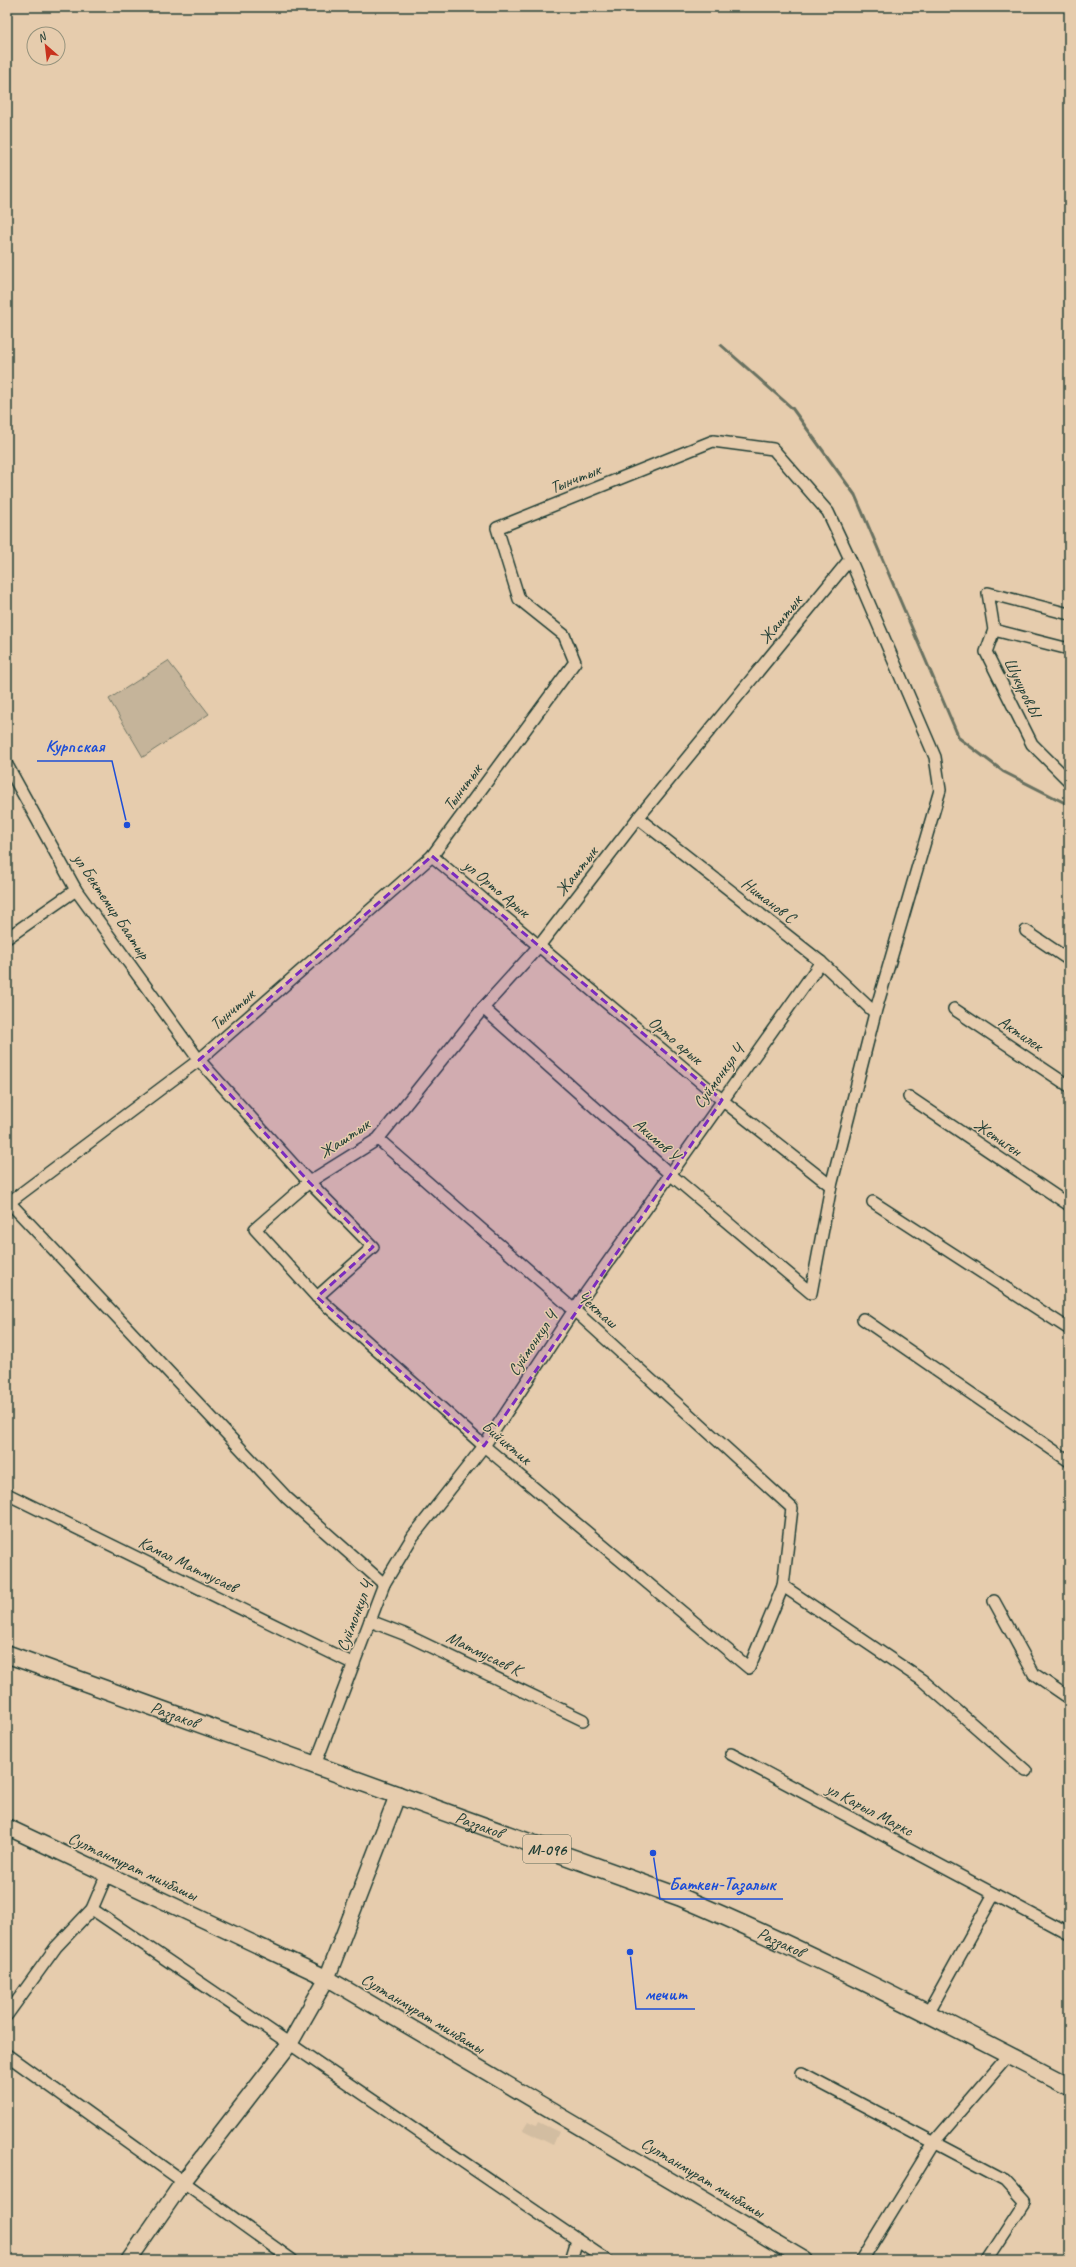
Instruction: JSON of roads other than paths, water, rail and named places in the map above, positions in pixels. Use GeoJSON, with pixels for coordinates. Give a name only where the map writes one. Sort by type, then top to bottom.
{"type":"FeatureCollection","features":[{"type":"Feature","properties":{"kind":"main road","name":"Раззаков"},"geometry":{"type":"LineString","coordinates":[[7,1654],[680,1897],[751,1927],[928,2013],[1069,2086]]}},
{"type":"Feature","properties":{"kind":"street","name":"Тынчтык"},"geometry":{"type":"LineString","coordinates":[[8,1203],[199,1060],[432,856],[575,662],[564,636],[519,599],[496,528],[713,441],[773,449],[828,512],[850,559]]}},
{"type":"Feature","properties":{"kind":"street","name":"Жаштык"},"geometry":{"type":"LineString","coordinates":[[254,1229],[309,1182],[378,1139],[483,1008],[539,946],[638,818],[850,559]]}},
{"type":"Feature","properties":{"kind":"street"},"geometry":{"type":"LineString","coordinates":[[831,1186],[875,1012],[940,790],[935,757],[850,559]]}},
{"type":"Feature","properties":{"kind":"street","name":"Шукуров.Ы"},"geometry":{"type":"LineString","coordinates":[[1069,614],[988,593],[994,630],[986,652],[1032,744],[1069,781]]}},
{"type":"Feature","properties":{"kind":"street"},"geometry":{"type":"LineString","coordinates":[[994,630],[1069,649]]}},
{"type":"Feature","properties":{"kind":"street","name":"ул Бектемир Баатыр"},"geometry":{"type":"LineString","coordinates":[[7,765],[76,890],[199,1060],[309,1182],[373,1247],[317,1297]]}},
{"type":"Feature","properties":{"kind":"street","name":"Нишанов С"},"geometry":{"type":"LineString","coordinates":[[638,818],[821,962],[875,1012]]}},
{"type":"Feature","properties":{"kind":"street","name":"ул Орто Арык"},"geometry":{"type":"LineString","coordinates":[[432,856],[539,946]]}},
{"type":"Feature","properties":{"kind":"street"},"geometry":{"type":"LineString","coordinates":[[7,938],[76,890]]}},
{"type":"Feature","properties":{"kind":"street"},"geometry":{"type":"LineString","coordinates":[[1026,931],[1069,960]]}},
{"type":"Feature","properties":{"kind":"street","name":"Орто арык"},"geometry":{"type":"LineString","coordinates":[[539,946],[722,1100],[831,1186]]}},
{"type":"Feature","properties":{"kind":"street","name":"Суймонкул Ч"},"geometry":{"type":"LineString","coordinates":[[316,1765],[384,1584],[413,1536],[484,1446],[574,1310],[821,962]]}},
{"type":"Feature","properties":{"kind":"street","name":"Акимов У"},"geometry":{"type":"LineString","coordinates":[[483,1008],[670,1174],[811,1293],[831,1186]]}},
{"type":"Feature","properties":{"kind":"street","name":"Актилек"},"geometry":{"type":"LineString","coordinates":[[954,1009],[1069,1086]]}},
{"type":"Feature","properties":{"kind":"street","name":"Жетиген"},"geometry":{"type":"LineString","coordinates":[[908,1097],[1069,1205]]}},
{"type":"Feature","properties":{"kind":"street","name":"Чекташ"},"geometry":{"type":"LineString","coordinates":[[378,1139],[574,1310],[792,1508],[783,1586]]}},
{"type":"Feature","properties":{"kind":"street"},"geometry":{"type":"LineString","coordinates":[[873,1202],[1069,1329]]}},
{"type":"Feature","properties":{"kind":"street"},"geometry":{"type":"LineString","coordinates":[[8,1203],[287,1498],[384,1584]]}},
{"type":"Feature","properties":{"kind":"street","name":"Бийиктик"},"geometry":{"type":"LineString","coordinates":[[254,1229],[317,1297],[484,1446],[749,1668],[783,1586]]}},
{"type":"Feature","properties":{"kind":"street"},"geometry":{"type":"LineString","coordinates":[[863,1319],[1069,1460]]}},
{"type":"Feature","properties":{"kind":"street","name":"Камал Матмусаев"},"geometry":{"type":"LineString","coordinates":[[7,1494],[354,1664]]}},
{"type":"Feature","properties":{"kind":"street"},"geometry":{"type":"LineString","coordinates":[[783,1586],[922,1680],[1026,1771]]}},
{"type":"Feature","properties":{"kind":"street"},"geometry":{"type":"LineString","coordinates":[[994,1601],[1034,1674],[1069,1698]]}},
{"type":"Feature","properties":{"kind":"street","name":"Матмусаев К"},"geometry":{"type":"LineString","coordinates":[[370,1621],[404,1634],[582,1720]]}},
{"type":"Feature","properties":{"kind":"street","name":"ул Карыл Маркс"},"geometry":{"type":"LineString","coordinates":[[731,1754],[1069,1934]]}},
{"type":"Feature","properties":{"kind":"street"},"geometry":{"type":"LineString","coordinates":[[129,2260],[182,2182],[289,2045],[327,1978],[398,1794]]}},
{"type":"Feature","properties":{"kind":"street","name":"Султанмурат минбашы"},"geometry":{"type":"LineString","coordinates":[[7,1827],[327,1978],[805,2260]]}},
{"type":"Feature","properties":{"kind":"street"},"geometry":{"type":"LineString","coordinates":[[7,2015],[56,1947],[92,1909],[107,1874]]}},
{"type":"Feature","properties":{"kind":"street"},"geometry":{"type":"LineString","coordinates":[[928,2013],[994,1894]]}},
{"type":"Feature","properties":{"kind":"street"},"geometry":{"type":"LineString","coordinates":[[92,1909],[289,2045],[607,2260]]}},
{"type":"Feature","properties":{"kind":"street"},"geometry":{"type":"LineString","coordinates":[[7,2055],[292,2260]]}},
{"type":"Feature","properties":{"kind":"street"},"geometry":{"type":"LineString","coordinates":[[862,2260],[935,2141],[1009,2055]]}},
{"type":"Feature","properties":{"kind":"street"},"geometry":{"type":"LineString","coordinates":[[802,2073],[935,2141],[1006,2180],[1025,2202],[987,2260]]}},
{"type":"Feature","properties":{"kind":"street"},"geometry":{"type":"LineString","coordinates":[[571,2260],[577,2240]]}},
{"type":"Feature","properties":{"kind":"waterway"},"geometry":{"type":"LineString","coordinates":[[721,345],[792,408],[855,495],[959,738],[1004,772],[1069,805]]}},
{"type":"Feature","properties":{"kind":"place","name":"Курпская"},"geometry":{"type":"Point","coordinates":[127,825]}},
{"type":"Feature","properties":{"kind":"place","name":"Баткен-Тазалык"},"geometry":{"type":"Point","coordinates":[653,1853]}},
{"type":"Feature","properties":{"kind":"place","name":"мечит"},"geometry":{"type":"Point","coordinates":[630,1952]}}]}
